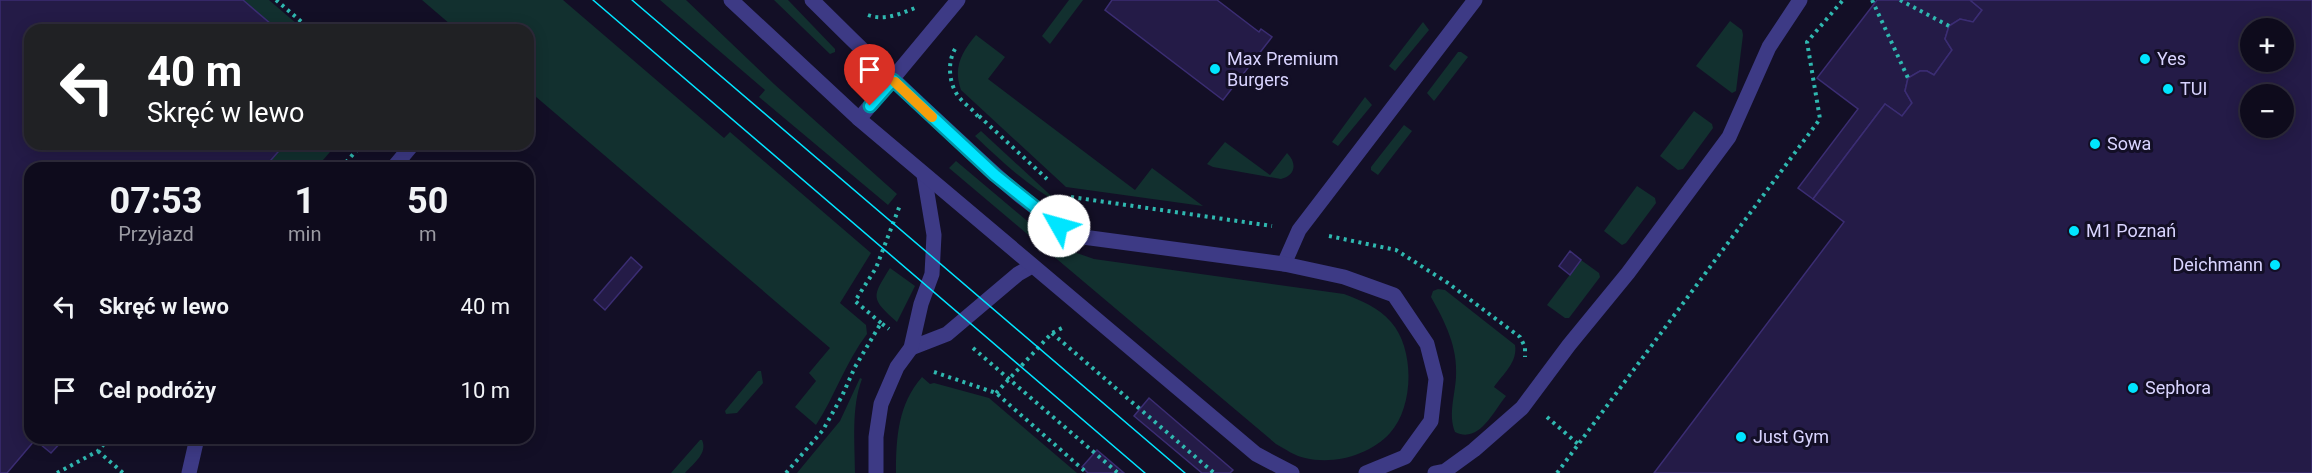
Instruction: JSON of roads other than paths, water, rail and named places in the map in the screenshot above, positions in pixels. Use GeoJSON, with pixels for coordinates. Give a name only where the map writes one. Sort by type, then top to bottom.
{"type":"FeatureCollection","features":[{"type":"Feature","properties":{"kind":"street"},"geometry":{"type":"LineString","coordinates":[[731,0],[859,119],[924,175],[1256,454],[1292,473]]}},
{"type":"Feature","properties":{"kind":"street"},"geometry":{"type":"LineString","coordinates":[[812,0],[893,80],[995,175],[1059,226],[1083,237],[1284,264],[1344,277],[1394,295],[1427,344],[1437,379],[1431,421],[1405,457],[1366,473]]}},
{"type":"Feature","properties":{"kind":"street"},"geometry":{"type":"LineString","coordinates":[[859,119],[958,0]]}},
{"type":"Feature","properties":{"kind":"street"},"geometry":{"type":"LineString","coordinates":[[1284,264],[1299,230],[1475,0]]}},
{"type":"Feature","properties":{"kind":"street"},"geometry":{"type":"LineString","coordinates":[[1442,472],[1474,450],[1522,408],[1569,345],[1628,273],[1729,137],[1769,47],[1800,0]]}},
{"type":"Feature","properties":{"kind":"street"},"geometry":{"type":"LineString","coordinates":[[398,162],[408,150]]}},
{"type":"Feature","properties":{"kind":"street"},"geometry":{"type":"LineString","coordinates":[[876,473],[876,437],[881,404],[897,367],[911,348],[921,304],[932,274],[934,235],[924,175]]}},
{"type":"Feature","properties":{"kind":"street"},"geometry":{"type":"LineString","coordinates":[[911,348],[947,334],[1018,274],[1032,266]]}},
{"type":"Feature","properties":{"kind":"street"},"geometry":{"type":"LineString","coordinates":[[189,473],[196,444]]}},
{"type":"Feature","properties":{"kind":"tram line"},"geometry":{"type":"LineString","coordinates":[[593,0],[1145,473]]}},
{"type":"Feature","properties":{"kind":"tram line"},"geometry":{"type":"LineString","coordinates":[[632,0],[1185,473]]}},
{"type":"Feature","properties":{"kind":"place","name":"Yes"},"geometry":{"type":"Point","coordinates":[2145,59]}},
{"type":"Feature","properties":{"kind":"place","name":"Max Premium Burgers"},"geometry":{"type":"Point","coordinates":[1215,69]}},
{"type":"Feature","properties":{"kind":"place","name":"TUI"},"geometry":{"type":"Point","coordinates":[2168,89]}},
{"type":"Feature","properties":{"kind":"place","name":"Sowa"},"geometry":{"type":"Point","coordinates":[2095,144]}},
{"type":"Feature","properties":{"kind":"place","name":"M1 Poznań"},"geometry":{"type":"Point","coordinates":[2074,231]}},
{"type":"Feature","properties":{"kind":"place","name":"Deichmann"},"geometry":{"type":"Point","coordinates":[2275,265]}},
{"type":"Feature","properties":{"kind":"place","name":"Sephora"},"geometry":{"type":"Point","coordinates":[2133,388]}},
{"type":"Feature","properties":{"kind":"place","name":"Just Gym"},"geometry":{"type":"Point","coordinates":[1741,437]}}]}
